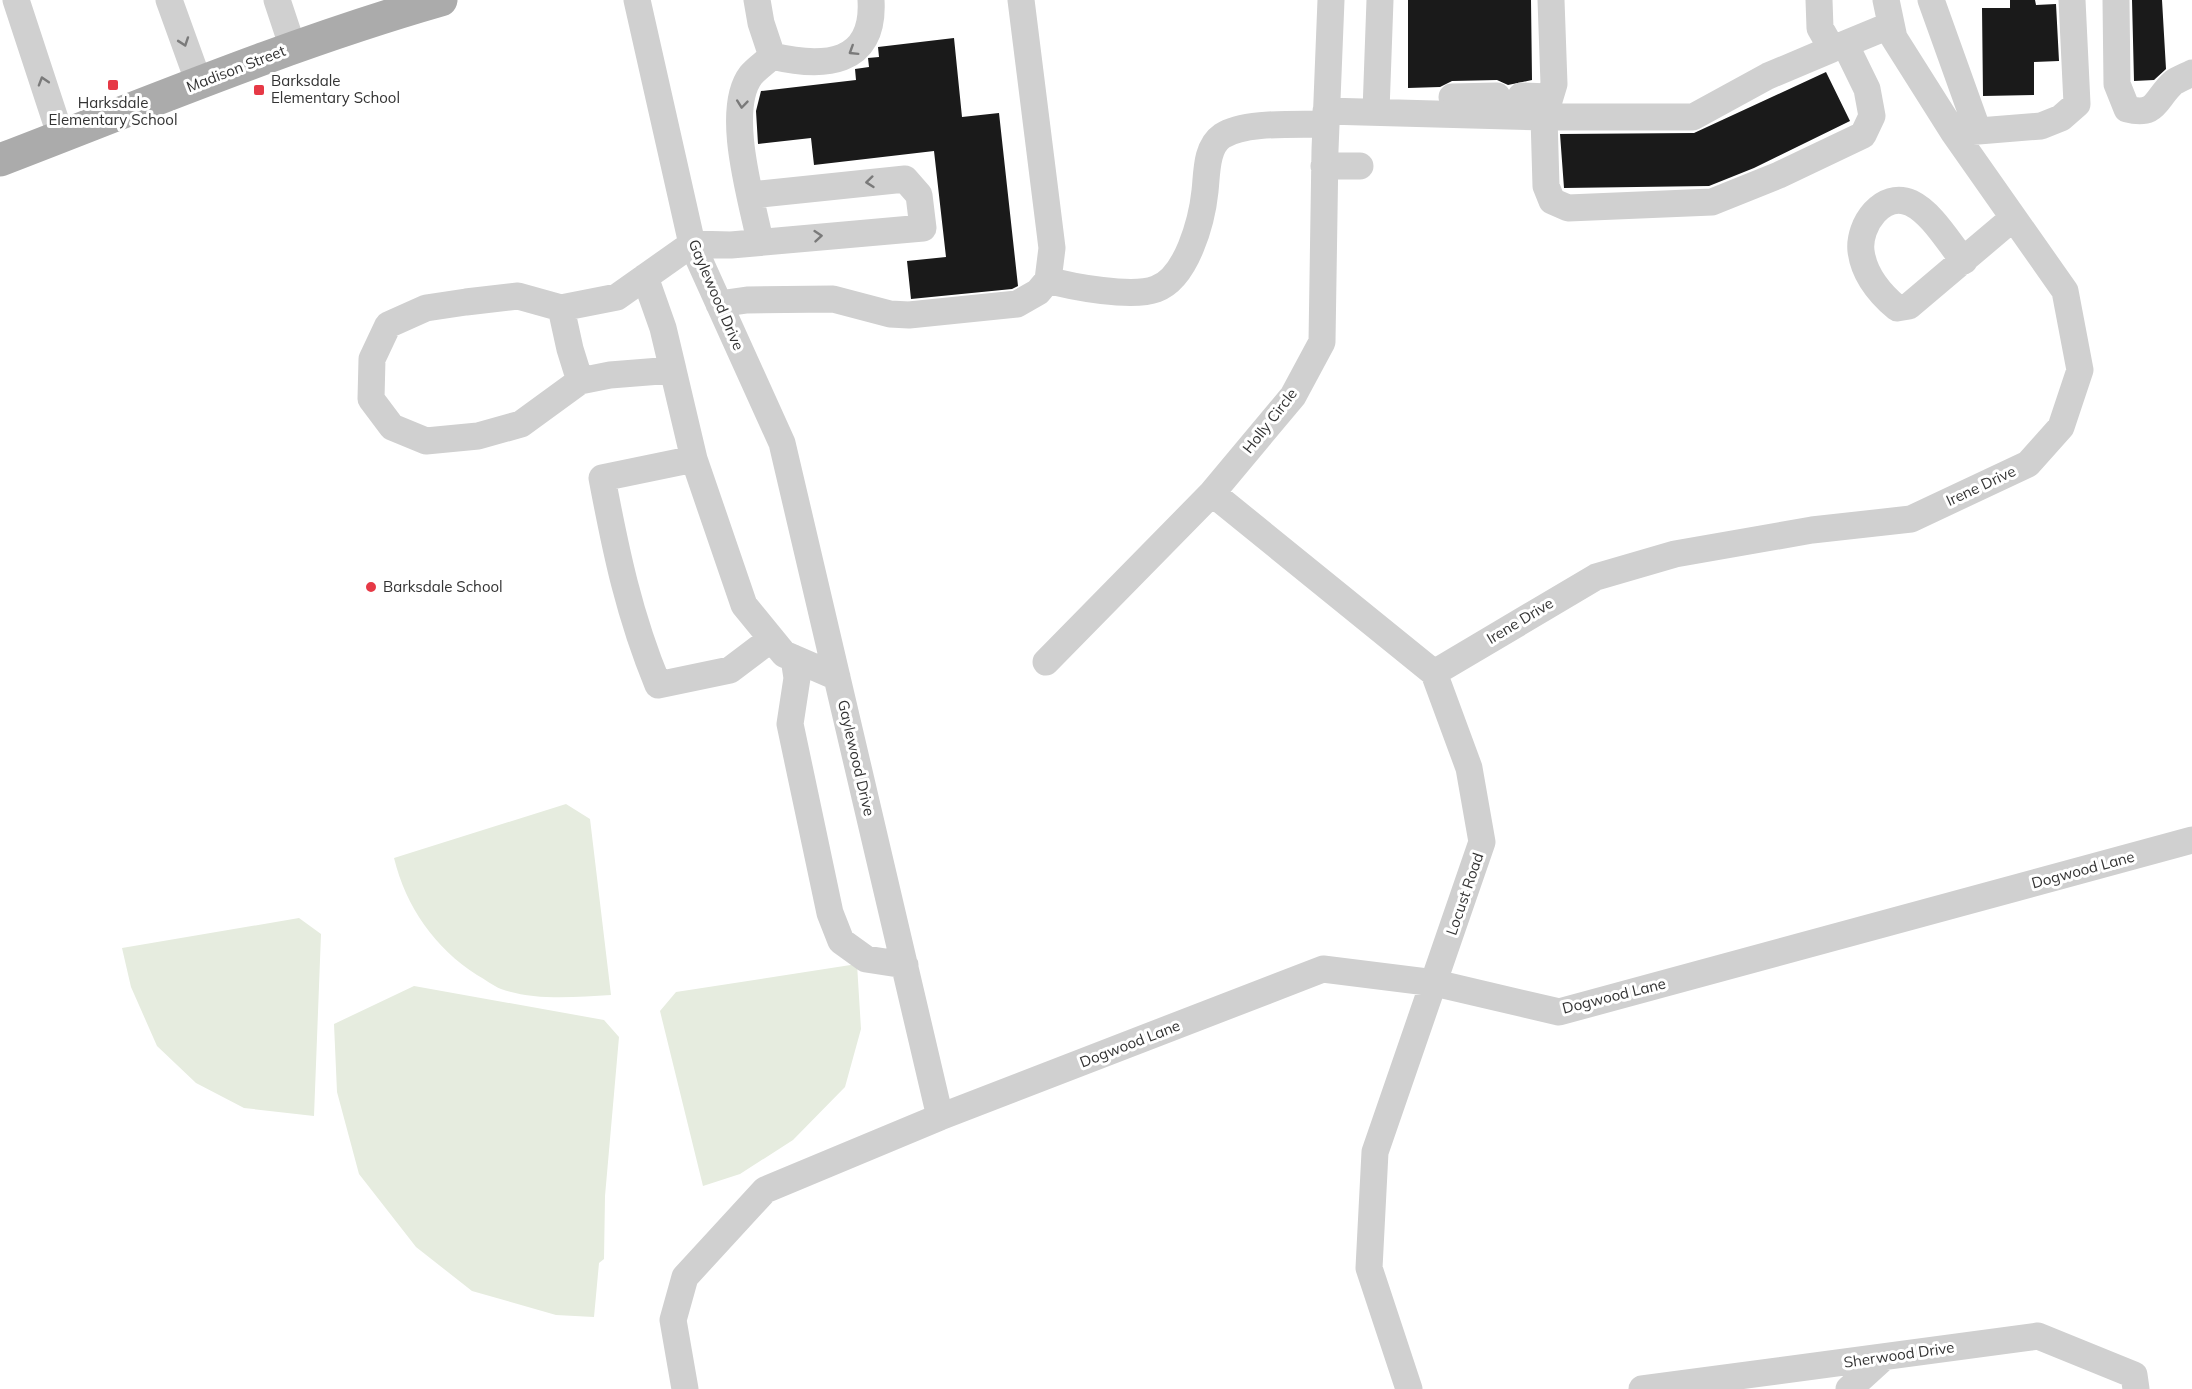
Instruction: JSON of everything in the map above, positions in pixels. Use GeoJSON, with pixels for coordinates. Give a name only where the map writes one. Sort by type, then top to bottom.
{"type":"FeatureCollection","features":[{"type":"Feature","properties":{"kind":"main road","name":"Madison Street"},"geometry":{"type":"LineString","coordinates":[[0,160],[404,5],[441,0]]}},
{"type":"Feature","properties":{"kind":"street"},"geometry":{"type":"LineString","coordinates":[[15,0],[61,136]]}},
{"type":"Feature","properties":{"kind":"street"},"geometry":{"type":"LineString","coordinates":[[169,0],[199,83]]}},
{"type":"Feature","properties":{"kind":"street"},"geometry":{"type":"LineString","coordinates":[[277,0],[293,48]]}},
{"type":"Feature","properties":{"kind":"street","name":"Gaylewood Drive"},"geometry":{"type":"LineString","coordinates":[[637,0],[692,244],[782,443],[940,1117]]}},
{"type":"Feature","properties":{"kind":"street"},"geometry":{"type":"LineString","coordinates":[[757,0],[761,23],[772,57]]}},
{"type":"Feature","properties":{"kind":"street"},"geometry":{"type":"LineString","coordinates":[[772,57],[801,63],[840,59],[864,44],[872,20],[871,0]]}},
{"type":"Feature","properties":{"kind":"street"},"geometry":{"type":"LineString","coordinates":[[719,304],[747,300],[833,299],[890,314],[909,315],[1017,304],[1038,292],[1048,280],[1052,248],[1021,0]]}},
{"type":"Feature","properties":{"kind":"street","name":"Holly Circle"},"geometry":{"type":"LineString","coordinates":[[1046,662],[1212,493],[1293,396],[1322,342],[1324,165],[1331,0]]}},
{"type":"Feature","properties":{"kind":"street"},"geometry":{"type":"LineString","coordinates":[[1380,0],[1384,111]]}},
{"type":"Feature","properties":{"kind":"street"},"geometry":{"type":"LineString","coordinates":[[1551,0],[1554,84],[1547,107],[1546,186],[1552,201],[1568,208],[1712,202],[1779,175],[1863,135],[1872,116],[1869,98],[1838,46],[1820,28],[1819,0]]}},
{"type":"Feature","properties":{"kind":"street"},"geometry":{"type":"LineString","coordinates":[[1930,0],[1966,132],[2041,126],[2061,118],[2077,104],[2072,0]]}},
{"type":"Feature","properties":{"kind":"street"},"geometry":{"type":"LineString","coordinates":[[2116,0],[2116,84],[2127,109],[2140,112],[2154,107],[2175,82],[2192,73]]}},
{"type":"Feature","properties":{"kind":"street"},"geometry":{"type":"LineString","coordinates":[[1048,280],[1079,290],[1155,290],[1168,282],[1193,245],[1204,203],[1208,162],[1213,146],[1221,136],[1239,128],[1384,111],[1547,107],[1693,117],[1768,76],[1838,46],[1889,12]]}},
{"type":"Feature","properties":{"kind":"street","name":"Irene Drive"},"geometry":{"type":"LineString","coordinates":[[1434,673],[1596,577],[1675,554],[1812,530],[1911,519],[2028,464],[2061,427],[2080,370],[2065,291],[2013,218],[1966,132],[1894,38],[1889,12]]}},
{"type":"Feature","properties":{"kind":"street"},"geometry":{"type":"LineString","coordinates":[[760,241],[740,132],[742,96],[750,76],[772,57]]}},
{"type":"Feature","properties":{"kind":"street"},"geometry":{"type":"LineString","coordinates":[[1384,111],[1414,98],[1509,96],[1547,107]]}},
{"type":"Feature","properties":{"kind":"street"},"geometry":{"type":"LineString","coordinates":[[1324,165],[1360,166]]}},
{"type":"Feature","properties":{"kind":"street"},"geometry":{"type":"LineString","coordinates":[[673,370],[610,375],[580,381],[521,424],[478,436],[426,441],[392,427],[371,399],[372,359],[388,325],[426,308],[518,296],[561,308],[617,297],[692,244],[731,244],[923,228],[919,195],[905,178],[751,195]]}},
{"type":"Feature","properties":{"kind":"street"},"geometry":{"type":"LineString","coordinates":[[1964,261],[2013,218]]}},
{"type":"Feature","properties":{"kind":"street"},"geometry":{"type":"LineString","coordinates":[[645,277],[663,328],[694,459],[744,605],[784,654],[837,677]]}},
{"type":"Feature","properties":{"kind":"street"},"geometry":{"type":"LineString","coordinates":[[561,308],[570,350],[580,381]]}},
{"type":"Feature","properties":{"kind":"street"},"geometry":{"type":"LineString","coordinates":[[694,459],[602,478],[619,570],[657,685],[730,670],[771,639]]}},
{"type":"Feature","properties":{"kind":"street"},"geometry":{"type":"LineString","coordinates":[[1212,493],[1434,673]]}},
{"type":"Feature","properties":{"kind":"street"},"geometry":{"type":"LineString","coordinates":[[794,658],[797,678],[790,724],[830,913],[841,941],[866,959],[905,965]]}},
{"type":"Feature","properties":{"kind":"street","name":"Locust Road"},"geometry":{"type":"LineString","coordinates":[[1409,1389],[1369,1268],[1375,1152],[1482,842],[1469,768],[1434,673]]}},
{"type":"Feature","properties":{"kind":"street","name":"Dogwood Lane"},"geometry":{"type":"LineString","coordinates":[[940,1117],[1323,969],[1435,983],[1559,1012],[2192,840]]}},
{"type":"Feature","properties":{"kind":"street"},"geometry":{"type":"LineString","coordinates":[[685,1389],[673,1320],[685,1277],[765,1190],[940,1117]]}},
{"type":"Feature","properties":{"kind":"street","name":"Sherwood Drive"},"geometry":{"type":"LineString","coordinates":[[1642,1389],[1739,1383],[1882,1358],[2038,1336],[2134,1375],[2136,1389]]}},
{"type":"Feature","properties":{"kind":"street"},"geometry":{"type":"LineString","coordinates":[[1849,1389],[1882,1358]]}},
{"type":"Feature","properties":{"kind":"shaded area"},"geometry":{"type":"Polygon","coordinates":[[[566,804],[590,819],[611,995],[556,997],[514,993],[501,989],[477,975],[448,952],[424,925],[406,893],[394,858],[566,804]]]}},
{"type":"Feature","properties":{"kind":"shaded area"},"geometry":{"type":"Polygon","coordinates":[[[299,918],[321,934],[314,1116],[244,1108],[196,1083],[157,1046],[131,987],[122,948],[299,918]]]}},
{"type":"Feature","properties":{"kind":"shaded area"},"geometry":{"type":"Polygon","coordinates":[[[857,964],[861,1029],[845,1087],[793,1140],[740,1174],[703,1186],[660,1011],[676,992],[857,964]]]}},
{"type":"Feature","properties":{"kind":"shaded area"},"geometry":{"type":"Polygon","coordinates":[[[414,986],[604,1020],[619,1037],[605,1196],[604,1259],[599,1263],[594,1317],[556,1315],[472,1291],[416,1247],[359,1174],[337,1092],[334,1024],[414,986]]]}},
{"type":"Feature","properties":{"kind":"building"},"geometry":{"type":"Polygon","coordinates":[[[1408,0],[1531,0],[1532,80],[1508,85],[1497,80],[1452,81],[1440,87],[1408,88],[1408,0]]]}},
{"type":"Feature","properties":{"kind":"building"},"geometry":{"type":"Polygon","coordinates":[[[2010,0],[2035,0],[2036,5],[2056,4],[2059,61],[2034,62],[2034,95],[1983,96],[1982,8],[2010,8],[2010,0]]]}},
{"type":"Feature","properties":{"kind":"building"},"geometry":{"type":"Polygon","coordinates":[[[2132,0],[2162,0],[2166,69],[2154,80],[2134,81],[2132,0]]]}},
{"type":"Feature","properties":{"kind":"building"},"geometry":{"type":"Polygon","coordinates":[[[954,38],[962,117],[999,113],[1018,286],[1012,289],[911,299],[907,261],[946,257],[934,151],[814,165],[811,138],[758,144],[756,111],[761,91],[856,80],[855,69],[869,67],[868,58],[879,57],[878,47],[954,38]]]}},
{"type":"Feature","properties":{"kind":"building"},"geometry":{"type":"Polygon","coordinates":[[[1826,72],[1850,121],[1754,168],[1709,186],[1564,188],[1560,134],[1694,133],[1826,72]]]}},
{"type":"Feature","properties":{"kind":"place","name":"Harksdale Elementary School"},"geometry":{"type":"Point","coordinates":[113,85]}},
{"type":"Feature","properties":{"kind":"place","name":"Barksdale Elementary School"},"geometry":{"type":"Point","coordinates":[259,90]}},
{"type":"Feature","properties":{"kind":"place","name":"Barksdale School"},"geometry":{"type":"Point","coordinates":[371,587]}}]}
